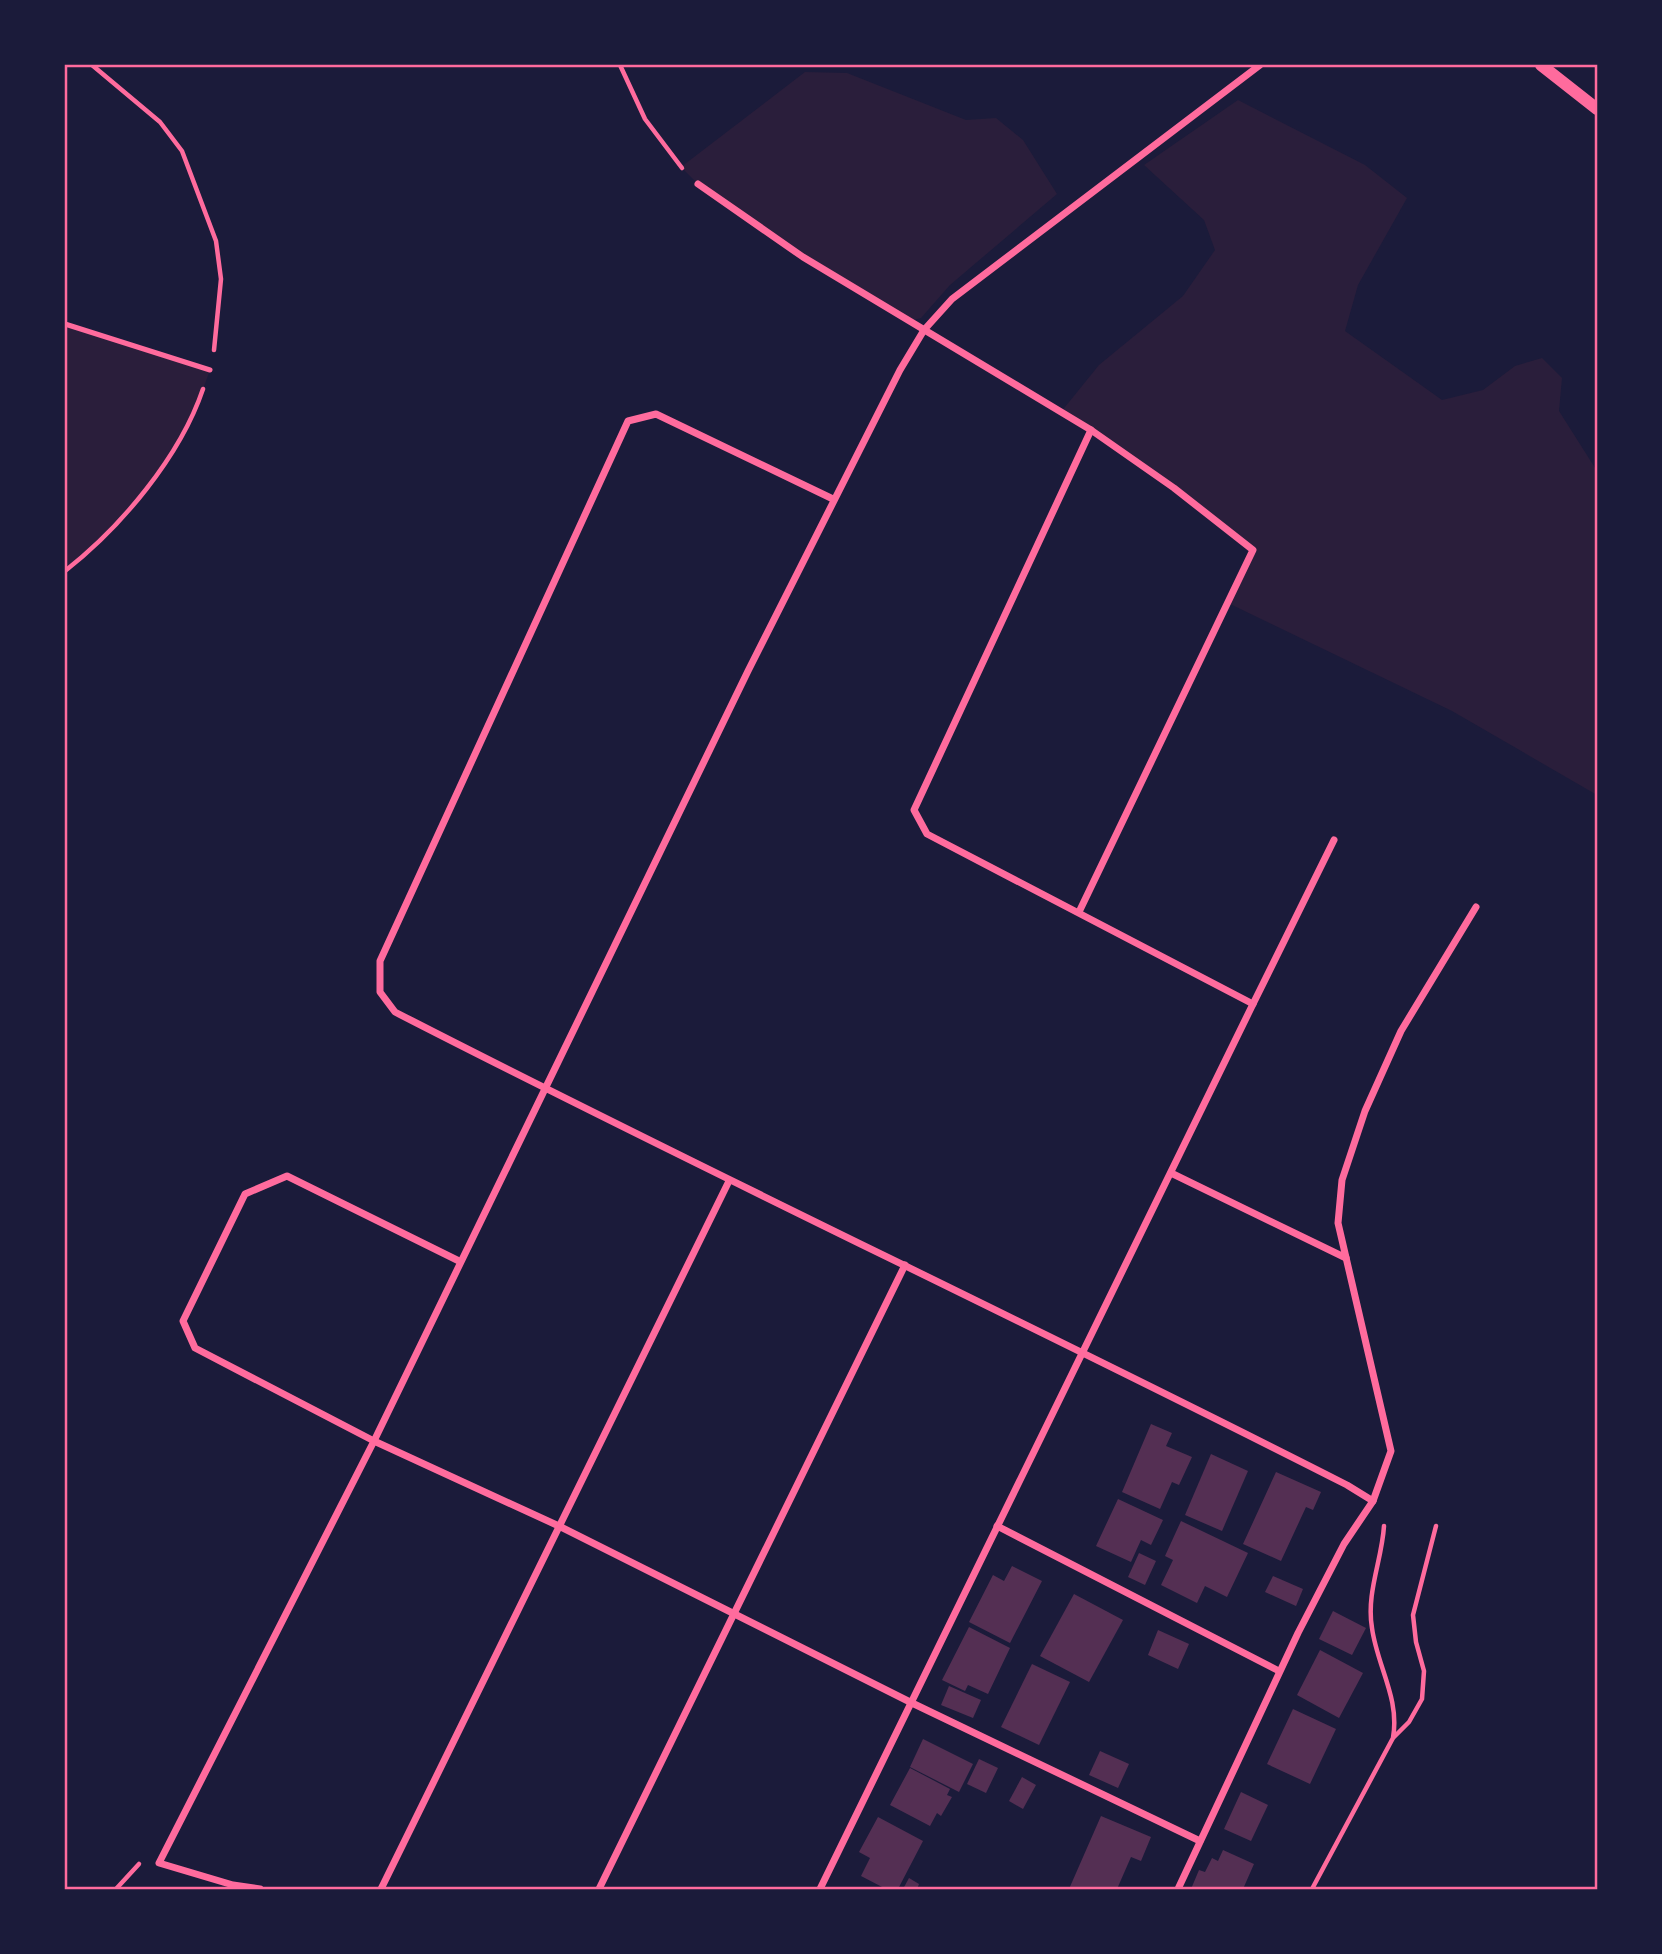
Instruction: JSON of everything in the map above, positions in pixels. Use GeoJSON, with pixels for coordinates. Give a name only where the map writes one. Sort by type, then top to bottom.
{"type":"FeatureCollection","features":[{"type":"Feature","properties":{"kind":"street"},"geometry":{"type":"LineString","coordinates":[[260,1889],[233,1885],[159,1863],[374,1441],[459,1261],[833,499],[924,330],[952,299],[1030,237],[1260,65]]}},
{"type":"Feature","properties":{"kind":"street"},"geometry":{"type":"LineString","coordinates":[[1541,65],[1597,109]]}},
{"type":"Feature","properties":{"kind":"street"},"geometry":{"type":"LineString","coordinates":[[698,184],[803,257],[1091,430],[1174,488],[1253,550],[1079,912]]}},
{"type":"Feature","properties":{"kind":"street"},"geometry":{"type":"LineString","coordinates":[[833,499],[656,414],[628,421],[380,961],[380,992],[395,1012],[544,1089],[1084,1351],[1347,1485],[1373,1502]]}},
{"type":"Feature","properties":{"kind":"street"},"geometry":{"type":"LineString","coordinates":[[1091,430],[914,810],[927,834],[1253,1003]]}},
{"type":"Feature","properties":{"kind":"street"},"geometry":{"type":"LineString","coordinates":[[820,1889],[1334,840]]}},
{"type":"Feature","properties":{"kind":"street"},"geometry":{"type":"LineString","coordinates":[[1178,1889],[1279,1671],[1344,1544],[1373,1502],[1391,1451],[1338,1223],[1342,1180],[1351,1149],[1401,1031],[1476,907]]}},
{"type":"Feature","properties":{"kind":"street"},"geometry":{"type":"LineString","coordinates":[[1171,1173],[1346,1258]]}},
{"type":"Feature","properties":{"kind":"street"},"geometry":{"type":"LineString","coordinates":[[459,1261],[287,1176],[245,1194],[183,1321],[195,1348],[374,1441],[561,1527],[912,1703],[1200,1841]]}},
{"type":"Feature","properties":{"kind":"street"},"geometry":{"type":"LineString","coordinates":[[381,1889],[730,1181]]}},
{"type":"Feature","properties":{"kind":"street"},"geometry":{"type":"LineString","coordinates":[[599,1889],[732,1613],[905,1265]]}},
{"type":"Feature","properties":{"kind":"street"},"geometry":{"type":"LineString","coordinates":[[997,1526],[1279,1671]]}},
{"type":"Feature","properties":{"kind":"lane"},"geometry":{"type":"LineString","coordinates":[[65,324],[210,370]]}},
{"type":"Feature","properties":{"kind":"path"},"geometry":{"type":"LineString","coordinates":[[65,571],[151,486],[197,407],[210,370],[218,330],[222,279],[216,241],[182,151],[160,122],[92,65]]}},
{"type":"Feature","properties":{"kind":"path"},"geometry":{"type":"LineString","coordinates":[[620,65],[645,119],[667,151],[698,184]]}},
{"type":"Feature","properties":{"kind":"path"},"geometry":{"type":"LineString","coordinates":[[1382,1476],[1384,1535],[1371,1594],[1371,1627],[1394,1702],[1397,1718],[1393,1738]]}},
{"type":"Feature","properties":{"kind":"path"},"geometry":{"type":"LineString","coordinates":[[1312,1889],[1393,1738],[1409,1722],[1422,1699],[1424,1671],[1413,1615],[1436,1526]]}},
{"type":"Feature","properties":{"kind":"shaded area"},"geometry":{"type":"Polygon","coordinates":[[[805,72],[847,73],[966,120],[996,118],[1023,140],[1057,194],[950,285],[921,318],[910,321],[803,257],[698,184],[681,167],[805,72]]]}},
{"type":"Feature","properties":{"kind":"shaded area"},"geometry":{"type":"Polygon","coordinates":[[[1238,100],[1365,165],[1407,198],[1358,285],[1345,331],[1442,400],[1483,390],[1515,366],[1542,358],[1562,378],[1559,411],[1597,471],[1597,795],[1452,711],[1228,603],[1253,549],[1174,488],[1061,412],[1099,365],[1183,296],[1215,250],[1204,220],[1144,165],[1238,100]]]}},
{"type":"Feature","properties":{"kind":"shaded area"},"geometry":{"type":"Polygon","coordinates":[[[65,324],[210,370],[185,427],[152,481],[112,529],[65,571],[65,324]]]}},
{"type":"Feature","properties":{"kind":"building"},"geometry":{"type":"Polygon","coordinates":[[[1151,1424],[1172,1433],[1166,1446],[1192,1457],[1179,1485],[1172,1482],[1160,1509],[1122,1492],[1151,1424]]]}},
{"type":"Feature","properties":{"kind":"building"},"geometry":{"type":"Polygon","coordinates":[[[1211,1454],[1248,1471],[1222,1531],[1185,1515],[1211,1454]]]}},
{"type":"Feature","properties":{"kind":"building"},"geometry":{"type":"Polygon","coordinates":[[[1276,1472],[1321,1492],[1313,1510],[1306,1507],[1281,1561],[1243,1544],[1276,1472]]]}},
{"type":"Feature","properties":{"kind":"building"},"geometry":{"type":"Polygon","coordinates":[[[1118,1499],[1163,1520],[1151,1545],[1141,1540],[1131,1562],[1096,1546],[1118,1499]]]}},
{"type":"Feature","properties":{"kind":"building"},"geometry":{"type":"Polygon","coordinates":[[[1181,1521],[1248,1553],[1227,1597],[1205,1586],[1197,1603],[1161,1585],[1173,1560],[1165,1556],[1181,1521]]]}},
{"type":"Feature","properties":{"kind":"building"},"geometry":{"type":"Polygon","coordinates":[[[1139,1553],[1156,1561],[1145,1585],[1128,1577],[1139,1553]]]}},
{"type":"Feature","properties":{"kind":"building"},"geometry":{"type":"Polygon","coordinates":[[[1012,1566],[1042,1581],[1010,1643],[969,1622],[993,1575],[1004,1581],[1012,1566]]]}},
{"type":"Feature","properties":{"kind":"building"},"geometry":{"type":"Polygon","coordinates":[[[1273,1576],[1303,1589],[1296,1606],[1265,1592],[1273,1576]]]}},
{"type":"Feature","properties":{"kind":"building"},"geometry":{"type":"Polygon","coordinates":[[[1074,1594],[1123,1620],[1089,1682],[1040,1656],[1074,1594]]]}},
{"type":"Feature","properties":{"kind":"building"},"geometry":{"type":"Polygon","coordinates":[[[1333,1611],[1366,1628],[1352,1655],[1319,1639],[1333,1611]]]}},
{"type":"Feature","properties":{"kind":"building"},"geometry":{"type":"Polygon","coordinates":[[[969,1627],[1010,1648],[988,1694],[968,1685],[965,1691],[942,1680],[969,1627]]]}},
{"type":"Feature","properties":{"kind":"building"},"geometry":{"type":"Polygon","coordinates":[[[1158,1630],[1189,1644],[1178,1669],[1148,1655],[1158,1630]]]}},
{"type":"Feature","properties":{"kind":"building"},"geometry":{"type":"Polygon","coordinates":[[[1320,1650],[1363,1673],[1339,1718],[1297,1695],[1320,1650]]]}},
{"type":"Feature","properties":{"kind":"building"},"geometry":{"type":"Polygon","coordinates":[[[1032,1664],[1070,1682],[1039,1745],[1001,1727],[1032,1664]]]}},
{"type":"Feature","properties":{"kind":"building"},"geometry":{"type":"Polygon","coordinates":[[[949,1686],[981,1700],[973,1718],[941,1705],[949,1686]]]}},
{"type":"Feature","properties":{"kind":"building"},"geometry":{"type":"Polygon","coordinates":[[[1293,1709],[1336,1729],[1310,1784],[1267,1764],[1293,1709]]]}},
{"type":"Feature","properties":{"kind":"building"},"geometry":{"type":"Polygon","coordinates":[[[923,1739],[973,1764],[959,1792],[910,1767],[923,1739]]]}},
{"type":"Feature","properties":{"kind":"building"},"geometry":{"type":"Polygon","coordinates":[[[1100,1751],[1129,1764],[1118,1788],[1089,1775],[1100,1751]]]}},
{"type":"Feature","properties":{"kind":"building"},"geometry":{"type":"Polygon","coordinates":[[[979,1759],[998,1768],[986,1793],[967,1784],[979,1759]]]}},
{"type":"Feature","properties":{"kind":"building"},"geometry":{"type":"Polygon","coordinates":[[[910,1768],[950,1789],[947,1795],[952,1797],[941,1816],[937,1813],[930,1826],[890,1805],[910,1768]]]}},
{"type":"Feature","properties":{"kind":"building"},"geometry":{"type":"Polygon","coordinates":[[[1022,1777],[1036,1785],[1023,1809],[1009,1801],[1022,1777]]]}},
{"type":"Feature","properties":{"kind":"building"},"geometry":{"type":"Polygon","coordinates":[[[1241,1792],[1268,1805],[1251,1841],[1224,1829],[1241,1792]]]}},
{"type":"Feature","properties":{"kind":"building"},"geometry":{"type":"Polygon","coordinates":[[[1101,1816],[1151,1837],[1141,1861],[1131,1857],[1117,1889],[1069,1889],[1101,1816]]]}},
{"type":"Feature","properties":{"kind":"building"},"geometry":{"type":"Polygon","coordinates":[[[878,1817],[923,1841],[898,1889],[886,1889],[861,1876],[870,1858],[859,1852],[878,1817]]]}},
{"type":"Feature","properties":{"kind":"building"},"geometry":{"type":"Polygon","coordinates":[[[1223,1850],[1254,1864],[1243,1889],[1191,1889],[1199,1870],[1205,1872],[1212,1858],[1218,1861],[1223,1850]]]}},
{"type":"Feature","properties":{"kind":"building"},"geometry":{"type":"Polygon","coordinates":[[[909,1878],[919,1884],[917,1889],[903,1889],[909,1878]]]}}]}
